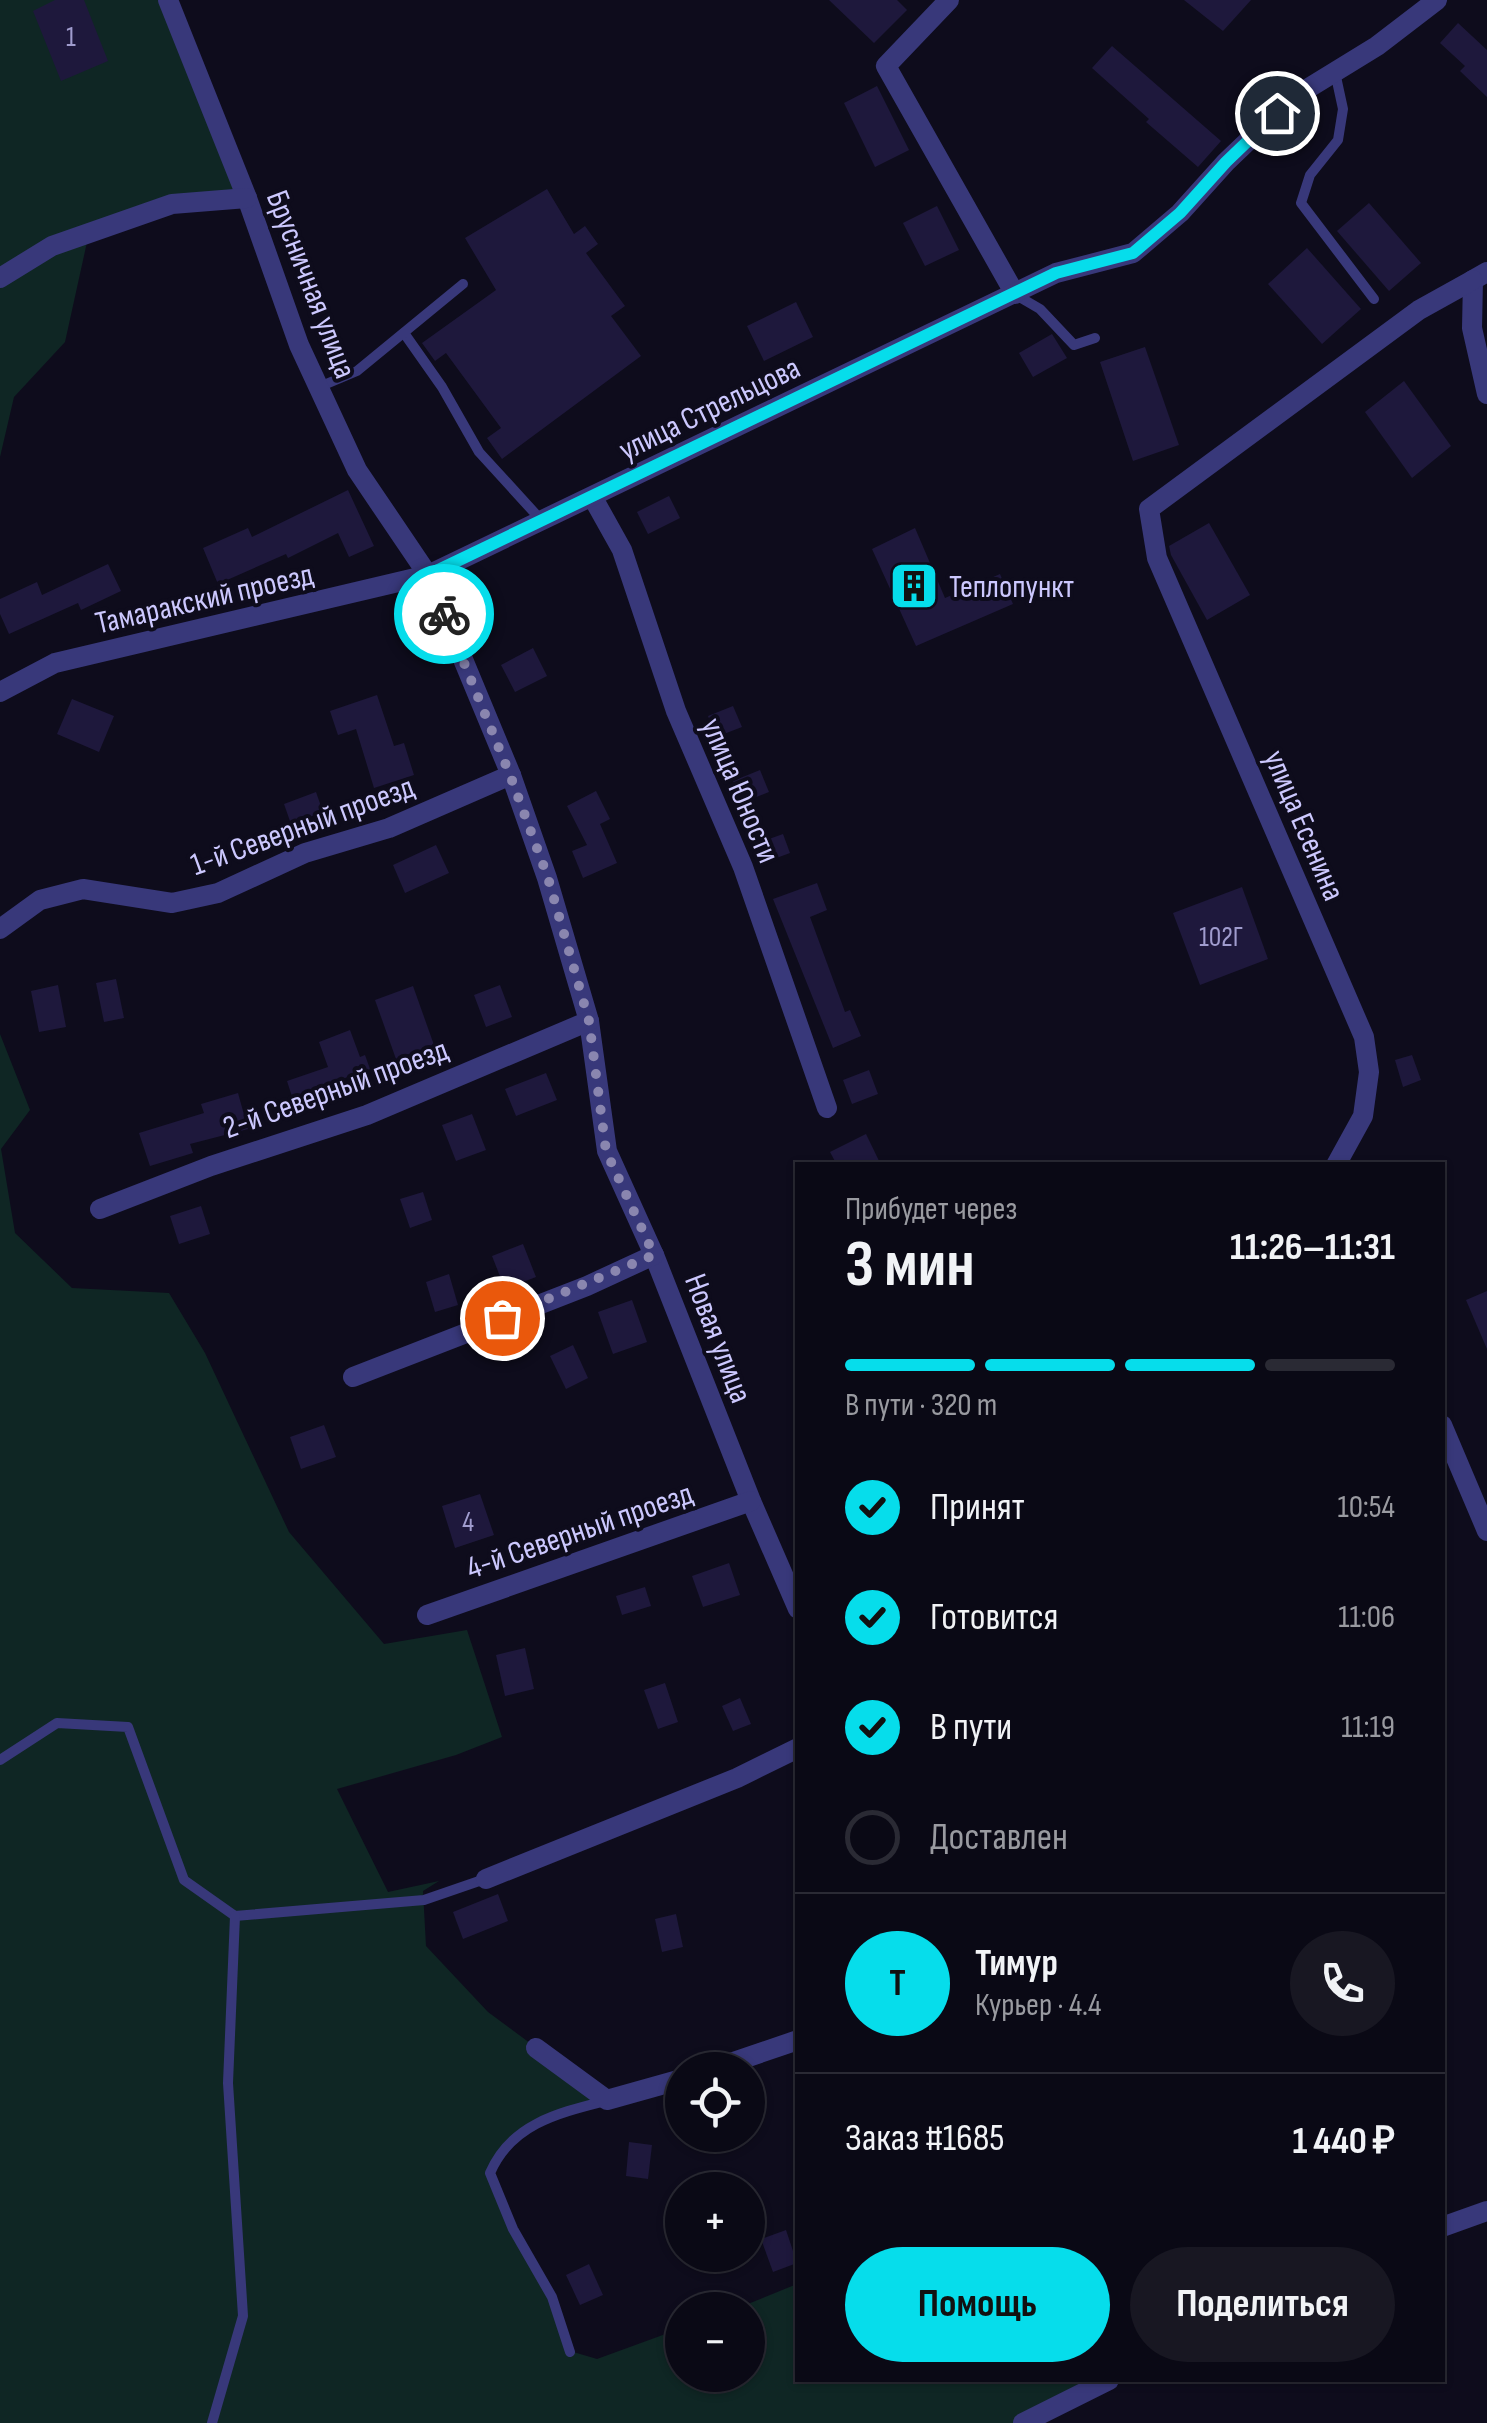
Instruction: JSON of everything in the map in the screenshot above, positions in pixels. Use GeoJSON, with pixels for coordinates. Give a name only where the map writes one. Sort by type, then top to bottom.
{"type":"FeatureCollection","features":[{"type":"Feature","properties":{"kind":"street","name":"Брусничная улица"},"geometry":{"type":"LineString","coordinates":[[168,0],[247,198],[299,345],[357,470],[428,575]]}},
{"type":"Feature","properties":{"kind":"street","name":"улица Стрельцова"},"geometry":{"type":"LineString","coordinates":[[428,575],[1056,273],[1133,253],[1180,213],[1294,97],[1377,46],[1437,0]]}},
{"type":"Feature","properties":{"kind":"street"},"geometry":{"type":"LineString","coordinates":[[945,1],[886,66],[1015,294]]}},
{"type":"Feature","properties":{"kind":"street"},"geometry":{"type":"LineString","coordinates":[[0,278],[52,246],[172,204],[247,198]]}},
{"type":"Feature","properties":{"kind":"street"},"geometry":{"type":"LineString","coordinates":[[1480,276],[1479,329],[1487,394]]}},
{"type":"Feature","properties":{"kind":"street","name":"улица Есенина"},"geometry":{"type":"LineString","coordinates":[[1333,1162],[1363,1116],[1369,1072],[1364,1038],[1157,558],[1149,508],[1420,310],[1480,276]]}},
{"type":"Feature","properties":{"kind":"street","name":"улица Юности"},"geometry":{"type":"LineString","coordinates":[[593,498],[622,550],[676,711],[742,866],[827,1108]]}},
{"type":"Feature","properties":{"kind":"street","name":"Тамаракский проезд"},"geometry":{"type":"LineString","coordinates":[[0,692],[55,663],[428,575]]}},
{"type":"Feature","properties":{"kind":"street","name":"Новая улица"},"geometry":{"type":"LineString","coordinates":[[428,575],[548,878],[589,1021],[606,1151],[654,1255],[751,1502],[795,1602]]}},
{"type":"Feature","properties":{"kind":"street","name":"1-й Северный проезд"},"geometry":{"type":"LineString","coordinates":[[0,929],[40,900],[84,889],[172,903],[218,892],[305,853],[389,828],[510,775]]}},
{"type":"Feature","properties":{"kind":"street","name":"2-й Северный проезд"},"geometry":{"type":"LineString","coordinates":[[100,1209],[211,1166],[367,1115],[589,1021]]}},
{"type":"Feature","properties":{"kind":"street"},"geometry":{"type":"LineString","coordinates":[[353,1377],[587,1286],[654,1255]]}},
{"type":"Feature","properties":{"kind":"street"},"geometry":{"type":"LineString","coordinates":[[1445,1431],[1487,1531]]}},
{"type":"Feature","properties":{"kind":"street","name":"4-й Северный проезд"},"geometry":{"type":"LineString","coordinates":[[427,1616],[751,1502]]}},
{"type":"Feature","properties":{"kind":"street"},"geometry":{"type":"LineString","coordinates":[[486,1879],[738,1778],[795,1750]]}},
{"type":"Feature","properties":{"kind":"street"},"geometry":{"type":"LineString","coordinates":[[763,2052],[795,2041]]}},
{"type":"Feature","properties":{"kind":"street"},"geometry":{"type":"LineString","coordinates":[[536,2048],[607,2100],[665,2084]]}},
{"type":"Feature","properties":{"kind":"street"},"geometry":{"type":"LineString","coordinates":[[1445,2225],[1487,2211]]}},
{"type":"Feature","properties":{"kind":"street"},"geometry":{"type":"LineString","coordinates":[[1022,2423],[1105,2382]]}},
{"type":"Feature","properties":{"kind":"lane"},"geometry":{"type":"LineString","coordinates":[[1335,72],[1343,108],[1338,140],[1310,175],[1302,203],[1374,299]]}},
{"type":"Feature","properties":{"kind":"lane"},"geometry":{"type":"LineString","coordinates":[[319,388],[357,371],[463,284]]}},
{"type":"Feature","properties":{"kind":"lane"},"geometry":{"type":"LineString","coordinates":[[1015,294],[1040,309],[1074,345],[1095,338]]}},
{"type":"Feature","properties":{"kind":"lane"},"geometry":{"type":"LineString","coordinates":[[404,333],[442,387],[479,452],[543,521]]}},
{"type":"Feature","properties":{"kind":"lane"},"geometry":{"type":"LineString","coordinates":[[0,1760],[56,1723],[128,1727],[184,1880],[235,1916],[424,1900],[486,1879]]}},
{"type":"Feature","properties":{"kind":"lane"},"geometry":{"type":"LineString","coordinates":[[212,2423],[243,2316],[228,2083],[235,1916]]}},
{"type":"Feature","properties":{"kind":"lane"},"geometry":{"type":"LineString","coordinates":[[570,2352],[552,2297],[513,2228],[490,2173],[498,2155],[543,2117],[607,2100]]}},
{"type":"Feature","properties":{"kind":"green space"},"geometry":{"type":"Polygon","coordinates":[[[0,0],[168,0],[247,198],[172,204],[89,233],[65,342],[14,397],[0,457],[0,0]]]}},
{"type":"Feature","properties":{"kind":"green space"},"geometry":{"type":"Polygon","coordinates":[[[0,1034],[30,1110],[1,1149],[15,1233],[72,1288],[169,1293],[205,1353],[289,1532],[384,1644],[467,1630],[502,1737],[456,1755],[337,1789],[388,1892],[439,1881],[423,1891],[426,1946],[488,2012],[607,2100],[538,2122],[510,2142],[490,2173],[552,2297],[570,2351],[597,2359],[665,2334],[665,2392],[765,2392],[765,2297],[795,2285],[795,2382],[1105,2382],[1023,2423],[0,2423],[0,1034]]]}},
{"type":"Feature","properties":{"kind":"building"},"geometry":{"type":"Polygon","coordinates":[[[55,0],[84,0],[108,61],[61,81],[33,11],[55,0]]]}},
{"type":"Feature","properties":{"kind":"building"},"geometry":{"type":"Polygon","coordinates":[[[829,0],[897,0],[907,10],[874,43],[829,0]]]}},
{"type":"Feature","properties":{"kind":"building"},"geometry":{"type":"Polygon","coordinates":[[[1184,0],[1251,0],[1223,31],[1184,0]]]}},
{"type":"Feature","properties":{"kind":"building"},"geometry":{"type":"Polygon","coordinates":[[[1458,23],[1487,50],[1487,97],[1460,71],[1465,66],[1440,43],[1458,23]]]}},
{"type":"Feature","properties":{"kind":"building"},"geometry":{"type":"Polygon","coordinates":[[[1112,46],[1221,141],[1198,167],[1092,68],[1112,46]]]}},
{"type":"Feature","properties":{"kind":"building"},"geometry":{"type":"Polygon","coordinates":[[[877,86],[909,150],[875,167],[844,103],[877,86]]]}},
{"type":"Feature","properties":{"kind":"building"},"geometry":{"type":"Polygon","coordinates":[[[547,189],[574,234],[585,226],[598,244],[586,253],[625,306],[611,316],[641,356],[502,459],[487,438],[501,428],[446,353],[435,361],[422,343],[496,290],[465,238],[547,189]]]}},
{"type":"Feature","properties":{"kind":"building"},"geometry":{"type":"Polygon","coordinates":[[[1369,203],[1421,263],[1389,291],[1337,231],[1369,203]]]}},
{"type":"Feature","properties":{"kind":"building"},"geometry":{"type":"Polygon","coordinates":[[[937,206],[959,250],[925,266],[903,223],[937,206]]]}},
{"type":"Feature","properties":{"kind":"building"},"geometry":{"type":"Polygon","coordinates":[[[1307,248],[1361,309],[1322,344],[1268,284],[1307,248]]]}},
{"type":"Feature","properties":{"kind":"building"},"geometry":{"type":"Polygon","coordinates":[[[796,302],[813,337],[764,361],[747,326],[796,302]]]}},
{"type":"Feature","properties":{"kind":"building"},"geometry":{"type":"Polygon","coordinates":[[[1052,334],[1067,358],[1033,377],[1019,353],[1052,334]]]}},
{"type":"Feature","properties":{"kind":"building"},"geometry":{"type":"Polygon","coordinates":[[[1145,347],[1179,445],[1133,461],[1100,362],[1145,347]]]}},
{"type":"Feature","properties":{"kind":"building"},"geometry":{"type":"Polygon","coordinates":[[[1404,381],[1451,446],[1412,478],[1365,412],[1404,381]]]}},
{"type":"Feature","properties":{"kind":"building"},"geometry":{"type":"Polygon","coordinates":[[[348,490],[374,546],[349,557],[338,533],[288,558],[286,554],[218,584],[203,548],[248,528],[252,537],[348,490]]]}},
{"type":"Feature","properties":{"kind":"building"},"geometry":{"type":"Polygon","coordinates":[[[669,496],[680,518],[648,534],[637,512],[669,496]]]}},
{"type":"Feature","properties":{"kind":"building"},"geometry":{"type":"Polygon","coordinates":[[[1209,523],[1250,595],[1207,620],[1169,546],[1209,523]]]}},
{"type":"Feature","properties":{"kind":"building","name":"Теплопункт"},"geometry":{"type":"Polygon","coordinates":[[[915,528],[945,598],[1000,574],[1013,604],[916,646],[872,549],[915,528]]]}},
{"type":"Feature","properties":{"kind":"building"},"geometry":{"type":"Polygon","coordinates":[[[108,564],[121,591],[81,610],[78,603],[9,634],[0,614],[0,599],[37,582],[42,595],[108,564]]]}},
{"type":"Feature","properties":{"kind":"building"},"geometry":{"type":"Polygon","coordinates":[[[533,648],[547,676],[515,692],[501,665],[533,648]]]}},
{"type":"Feature","properties":{"kind":"building"},"geometry":{"type":"Polygon","coordinates":[[[377,695],[394,746],[404,743],[414,775],[374,788],[356,729],[338,735],[330,711],[377,695]]]}},
{"type":"Feature","properties":{"kind":"building"},"geometry":{"type":"Polygon","coordinates":[[[72,699],[114,716],[99,752],[57,734],[72,699]]]}},
{"type":"Feature","properties":{"kind":"building"},"geometry":{"type":"Polygon","coordinates":[[[733,706],[742,727],[716,737],[708,716],[733,706]]]}},
{"type":"Feature","properties":{"kind":"building"},"geometry":{"type":"Polygon","coordinates":[[[760,770],[769,792],[741,803],[733,781],[760,770]]]}},
{"type":"Feature","properties":{"kind":"building"},"geometry":{"type":"Polygon","coordinates":[[[596,791],[610,819],[600,824],[617,863],[583,878],[572,851],[587,845],[567,806],[596,791]]]}},
{"type":"Feature","properties":{"kind":"building"},"geometry":{"type":"Polygon","coordinates":[[[316,792],[323,812],[291,824],[284,804],[316,792]]]}},
{"type":"Feature","properties":{"kind":"building"},"geometry":{"type":"Polygon","coordinates":[[[783,834],[790,853],[763,863],[755,844],[783,834]]]}},
{"type":"Feature","properties":{"kind":"building"},"geometry":{"type":"Polygon","coordinates":[[[436,845],[449,873],[405,893],[393,865],[436,845]]]}},
{"type":"Feature","properties":{"kind":"building"},"geometry":{"type":"Polygon","coordinates":[[[817,883],[827,910],[810,917],[845,1012],[850,1010],[861,1036],[833,1048],[773,899],[817,883]]]}},
{"type":"Feature","properties":{"kind":"building"},"geometry":{"type":"Polygon","coordinates":[[[1242,887],[1268,959],[1200,985],[1173,913],[1242,887]]]}},
{"type":"Feature","properties":{"kind":"building"},"geometry":{"type":"Polygon","coordinates":[[[116,979],[124,1018],[104,1022],[96,983],[116,979]]]}},
{"type":"Feature","properties":{"kind":"building"},"geometry":{"type":"Polygon","coordinates":[[[58,985],[66,1027],[39,1032],[31,991],[58,985]]]}},
{"type":"Feature","properties":{"kind":"building"},"geometry":{"type":"Polygon","coordinates":[[[500,985],[512,1017],[486,1027],[474,995],[500,985]]]}},
{"type":"Feature","properties":{"kind":"building"},"geometry":{"type":"Polygon","coordinates":[[[413,986],[434,1045],[396,1059],[375,1000],[413,986]]]}},
{"type":"Feature","properties":{"kind":"building"},"geometry":{"type":"Polygon","coordinates":[[[350,1030],[360,1057],[365,1055],[370,1069],[320,1087],[323,1097],[295,1106],[287,1081],[328,1067],[319,1042],[350,1030]]]}},
{"type":"Feature","properties":{"kind":"building"},"geometry":{"type":"Polygon","coordinates":[[[1412,1055],[1421,1080],[1403,1087],[1395,1060],[1412,1055]]]}},
{"type":"Feature","properties":{"kind":"building"},"geometry":{"type":"Polygon","coordinates":[[[869,1070],[878,1094],[852,1104],[843,1080],[869,1070]]]}},
{"type":"Feature","properties":{"kind":"building"},"geometry":{"type":"Polygon","coordinates":[[[546,1073],[557,1100],[516,1116],[505,1089],[546,1073]]]}},
{"type":"Feature","properties":{"kind":"building"},"geometry":{"type":"Polygon","coordinates":[[[238,1093],[248,1129],[190,1144],[193,1153],[150,1166],[139,1133],[204,1113],[201,1104],[238,1093]]]}},
{"type":"Feature","properties":{"kind":"building"},"geometry":{"type":"Polygon","coordinates":[[[472,1114],[486,1150],[456,1161],[442,1125],[472,1114]]]}},
{"type":"Feature","properties":{"kind":"building"},"geometry":{"type":"Polygon","coordinates":[[[866,1134],[880,1162],[835,1162],[830,1152],[866,1134]]]}},
{"type":"Feature","properties":{"kind":"building"},"geometry":{"type":"Polygon","coordinates":[[[423,1192],[432,1220],[410,1228],[400,1199],[423,1192]]]}},
{"type":"Feature","properties":{"kind":"building"},"geometry":{"type":"Polygon","coordinates":[[[201,1206],[210,1234],[179,1244],[170,1216],[201,1206]]]}},
{"type":"Feature","properties":{"kind":"building"},"geometry":{"type":"Polygon","coordinates":[[[523,1244],[536,1277],[505,1289],[492,1256],[523,1244]]]}},
{"type":"Feature","properties":{"kind":"building"},"geometry":{"type":"Polygon","coordinates":[[[449,1274],[458,1305],[435,1312],[426,1282],[449,1274]]]}},
{"type":"Feature","properties":{"kind":"building"},"geometry":{"type":"Polygon","coordinates":[[[1487,1291],[1487,1349],[1466,1300],[1487,1291]]]}},
{"type":"Feature","properties":{"kind":"building"},"geometry":{"type":"Polygon","coordinates":[[[632,1300],[647,1342],[613,1354],[598,1312],[632,1300]]]}},
{"type":"Feature","properties":{"kind":"building"},"geometry":{"type":"Polygon","coordinates":[[[573,1345],[588,1378],[566,1389],[550,1356],[573,1345]]]}},
{"type":"Feature","properties":{"kind":"building"},"geometry":{"type":"Polygon","coordinates":[[[324,1425],[336,1457],[301,1469],[290,1437],[324,1425]]]}},
{"type":"Feature","properties":{"kind":"building"},"geometry":{"type":"Polygon","coordinates":[[[480,1494],[494,1535],[455,1548],[442,1506],[480,1494]]]}},
{"type":"Feature","properties":{"kind":"building"},"geometry":{"type":"Polygon","coordinates":[[[729,1563],[740,1595],[703,1607],[692,1576],[729,1563]]]}},
{"type":"Feature","properties":{"kind":"building"},"geometry":{"type":"Polygon","coordinates":[[[645,1587],[651,1606],[622,1615],[616,1596],[645,1587]]]}},
{"type":"Feature","properties":{"kind":"building"},"geometry":{"type":"Polygon","coordinates":[[[525,1648],[534,1689],[505,1696],[496,1655],[525,1648]]]}},
{"type":"Feature","properties":{"kind":"building"},"geometry":{"type":"Polygon","coordinates":[[[665,1683],[678,1722],[658,1729],[644,1690],[665,1683]]]}},
{"type":"Feature","properties":{"kind":"building"},"geometry":{"type":"Polygon","coordinates":[[[740,1698],[751,1724],[733,1731],[722,1706],[740,1698]]]}},
{"type":"Feature","properties":{"kind":"building"},"geometry":{"type":"Polygon","coordinates":[[[498,1894],[508,1921],[463,1939],[453,1912],[498,1894]]]}},
{"type":"Feature","properties":{"kind":"building"},"geometry":{"type":"Polygon","coordinates":[[[676,1914],[683,1947],[662,1952],[655,1919],[676,1914]]]}},
{"type":"Feature","properties":{"kind":"building"},"geometry":{"type":"Polygon","coordinates":[[[629,2142],[652,2145],[648,2179],[626,2176],[629,2142]]]}},
{"type":"Feature","properties":{"kind":"building"},"geometry":{"type":"Polygon","coordinates":[[[786,2230],[795,2264],[773,2272],[765,2238],[786,2230]]]}},
{"type":"Feature","properties":{"kind":"building"},"geometry":{"type":"Polygon","coordinates":[[[589,2264],[603,2295],[580,2305],[566,2275],[589,2264]]]}},
{"type":"Feature","properties":{"kind":"way so far"},"geometry":{"type":"LineString","coordinates":[[444,614],[548,878],[589,1021],[606,1151],[654,1255],[502,1318]]}},
{"type":"Feature","properties":{"kind":"place","name":"Теплопункт"},"geometry":{"type":"Point","coordinates":[914,586]}},
{"type":"Feature","properties":{"kind":"route"},"geometry":{"type":"LineString","coordinates":[[444,614],[428,575],[1056,273],[1133,253],[1180,213],[1277,113]]}}]}
